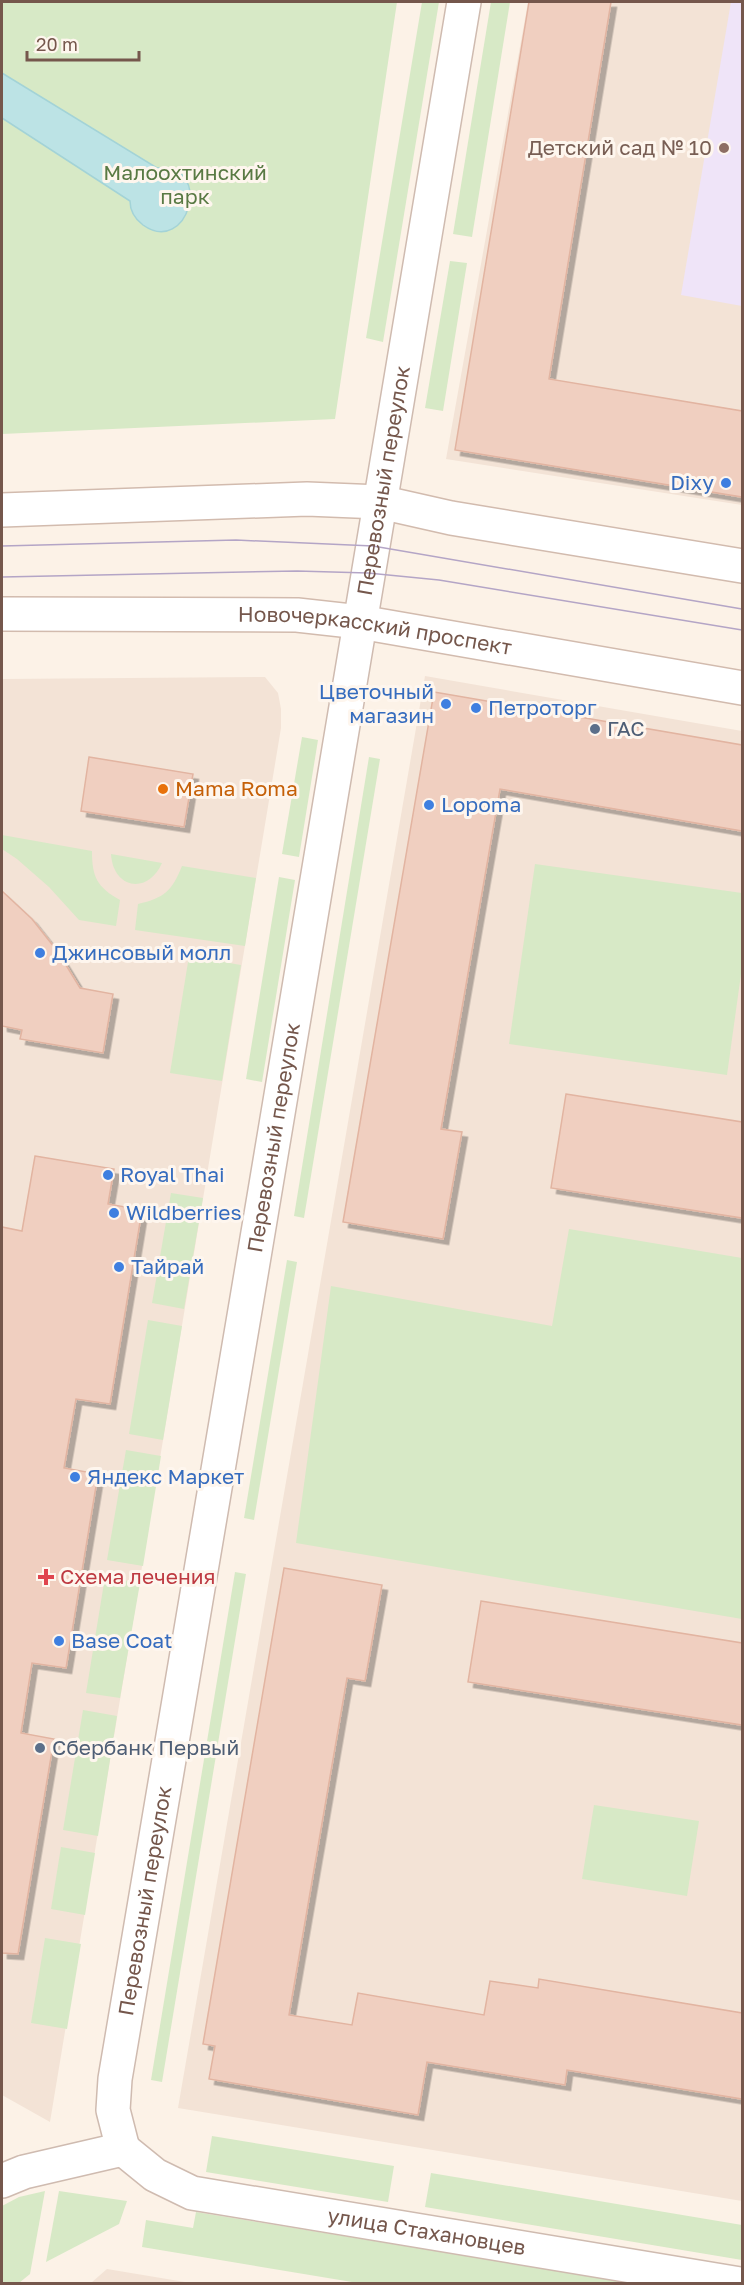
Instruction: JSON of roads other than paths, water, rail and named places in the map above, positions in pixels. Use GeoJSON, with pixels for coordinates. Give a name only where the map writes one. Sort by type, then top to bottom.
{"type":"FeatureCollection","features":[{"type":"Feature","properties":{"kind":"street","name":"Перевозный переулок"},"geometry":{"type":"LineString","coordinates":[[123,2149],[113,2110],[115,2079],[208,1542],[464,2]]}},
{"type":"Feature","properties":{"kind":"street"},"geometry":{"type":"LineString","coordinates":[[2,510],[306,499],[380,502],[451,518],[742,566]]}},
{"type":"Feature","properties":{"kind":"street","name":"Новочеркасский проспект"},"geometry":{"type":"LineString","coordinates":[[2,614],[297,615],[360,622],[742,688]]}},
{"type":"Feature","properties":{"kind":"street"},"geometry":{"type":"LineString","coordinates":[[2,2181],[24,2172],[123,2149]]}},
{"type":"Feature","properties":{"kind":"street","name":"улица Стахановцев"},"geometry":{"type":"LineString","coordinates":[[123,2149],[155,2175],[192,2193],[740,2283]]}},
{"type":"Feature","properties":{"kind":"water"},"geometry":{"type":"Polygon","coordinates":[[[2,73],[157,168],[175,170],[186,179],[190,192],[189,207],[182,220],[172,229],[159,232],[143,225],[133,215],[130,201],[2,118],[2,73]]]}},
{"type":"Feature","properties":{"kind":"tram line"},"geometry":{"type":"LineString","coordinates":[[2,546],[236,540],[373,546],[742,609]]}},
{"type":"Feature","properties":{"kind":"tram line"},"geometry":{"type":"LineString","coordinates":[[2,577],[297,571],[368,573],[439,580],[742,630]]}},
{"type":"Feature","properties":{"kind":"place","name":"Детский сад № 10"},"geometry":{"type":"Point","coordinates":[724,148]}},
{"type":"Feature","properties":{"kind":"place","name":"Dixy"},"geometry":{"type":"Point","coordinates":[726,483]}},
{"type":"Feature","properties":{"kind":"place","name":"Цветочный магазин"},"geometry":{"type":"Point","coordinates":[446,704]}},
{"type":"Feature","properties":{"kind":"place","name":"Петроторг"},"geometry":{"type":"Point","coordinates":[476,708]}},
{"type":"Feature","properties":{"kind":"place","name":"ГАС"},"geometry":{"type":"Point","coordinates":[595,729]}},
{"type":"Feature","properties":{"kind":"place","name":"Mama Roma"},"geometry":{"type":"Point","coordinates":[163,789]}},
{"type":"Feature","properties":{"kind":"place","name":"Lopoma"},"geometry":{"type":"Point","coordinates":[429,805]}},
{"type":"Feature","properties":{"kind":"place","name":"Джинсовый молл"},"geometry":{"type":"Point","coordinates":[40,953]}},
{"type":"Feature","properties":{"kind":"place","name":"Royal Thai"},"geometry":{"type":"Point","coordinates":[108,1175]}},
{"type":"Feature","properties":{"kind":"place","name":"Wildberries"},"geometry":{"type":"Point","coordinates":[114,1213]}},
{"type":"Feature","properties":{"kind":"place","name":"Тайрай"},"geometry":{"type":"Point","coordinates":[119,1267]}},
{"type":"Feature","properties":{"kind":"place","name":"Яндекс Маркет"},"geometry":{"type":"Point","coordinates":[75,1477]}},
{"type":"Feature","properties":{"kind":"place","name":"Схема лечения"},"geometry":{"type":"Point","coordinates":[46,1577]}},
{"type":"Feature","properties":{"kind":"place","name":"Base Coat"},"geometry":{"type":"Point","coordinates":[59,1641]}},
{"type":"Feature","properties":{"kind":"place","name":"Сбербанк Первый"},"geometry":{"type":"Point","coordinates":[40,1748]}},
{"type":"Feature","properties":{"kind":"park label","name":"Малоохтинский парк"},"geometry":{"type":"Point","coordinates":[185,185]}}]}
